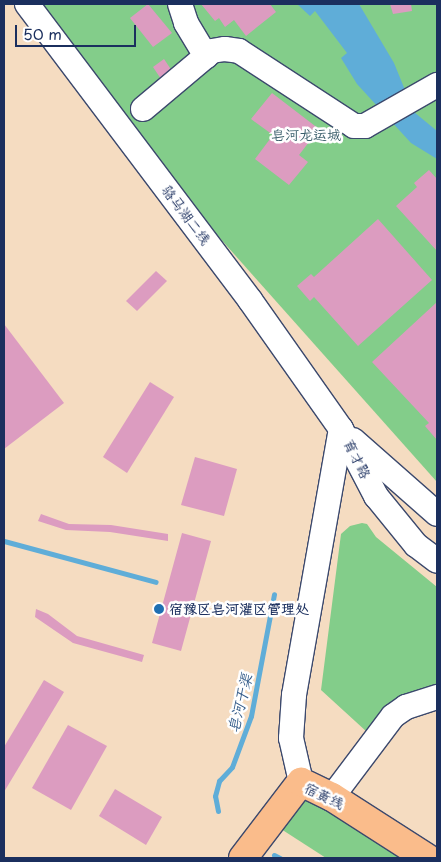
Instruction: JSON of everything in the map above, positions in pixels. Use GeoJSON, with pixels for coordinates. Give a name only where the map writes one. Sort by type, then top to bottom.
{"type":"FeatureCollection","features":[{"type":"Feature","properties":{"kind":"main road","name":"宿黄线"},"geometry":{"type":"LineString","coordinates":[[243,858],[301,782],[332,797],[427,858]]}},
{"type":"Feature","properties":{"kind":"street","name":"骆马湖二线"},"geometry":{"type":"LineString","coordinates":[[27,4],[250,300],[341,429]]}},
{"type":"Feature","properties":{"kind":"street"},"geometry":{"type":"LineString","coordinates":[[180,4],[186,23],[206,56]]}},
{"type":"Feature","properties":{"kind":"street"},"geometry":{"type":"LineString","coordinates":[[143,109],[206,56],[225,49],[239,51],[354,126],[365,126],[437,85]]}},
{"type":"Feature","properties":{"kind":"street","name":"育才路"},"geometry":{"type":"LineString","coordinates":[[341,429],[437,514]]}},
{"type":"Feature","properties":{"kind":"street","name":"育才路"},"geometry":{"type":"LineString","coordinates":[[341,429],[376,496],[416,545],[437,561]]}},
{"type":"Feature","properties":{"kind":"street"},"geometry":{"type":"LineString","coordinates":[[301,782],[291,738],[294,695],[341,429]]}},
{"type":"Feature","properties":{"kind":"street"},"geometry":{"type":"LineString","coordinates":[[332,797],[389,721],[406,707],[437,697]]}},
{"type":"Feature","properties":{"kind":"green space","name":"皂河龙运城"},"geometry":{"type":"Polygon","coordinates":[[[43,4],[437,4],[437,482],[218,236],[43,4]]]}},
{"type":"Feature","properties":{"kind":"green space"},"geometry":{"type":"Polygon","coordinates":[[[362,523],[367,524],[376,537],[437,587],[437,688],[367,732],[321,690],[341,534],[350,526],[362,523]]]}},
{"type":"Feature","properties":{"kind":"green space"},"geometry":{"type":"Polygon","coordinates":[[[300,797],[311,797],[402,858],[326,858],[281,829],[300,797]]]}},
{"type":"Feature","properties":{"kind":"water"},"geometry":{"type":"Polygon","coordinates":[[[297,4],[359,4],[394,63],[414,112],[437,131],[437,159],[411,143],[357,84],[341,58],[347,53],[315,11],[310,16],[297,4]]]}},
{"type":"Feature","properties":{"kind":"building"},"geometry":{"type":"Polygon","coordinates":[[[148,4],[172,33],[153,47],[130,18],[148,4]]]}},
{"type":"Feature","properties":{"kind":"building"},"geometry":{"type":"Polygon","coordinates":[[[201,4],[270,4],[276,12],[246,36],[234,20],[225,27],[219,18],[215,21],[201,4]]]}},
{"type":"Feature","properties":{"kind":"building"},"geometry":{"type":"Polygon","coordinates":[[[390,4],[411,4],[412,11],[393,14],[390,4]]]}},
{"type":"Feature","properties":{"kind":"building"},"geometry":{"type":"Polygon","coordinates":[[[164,59],[172,71],[161,79],[153,67],[164,59]]]}},
{"type":"Feature","properties":{"kind":"building"},"geometry":{"type":"Polygon","coordinates":[[[272,93],[319,129],[299,155],[308,162],[289,185],[255,159],[273,135],[251,119],[272,93]]]}},
{"type":"Feature","properties":{"kind":"building"},"geometry":{"type":"Polygon","coordinates":[[[429,170],[437,179],[437,251],[396,206],[417,187],[414,183],[429,170]]]}},
{"type":"Feature","properties":{"kind":"building"},"geometry":{"type":"Polygon","coordinates":[[[378,219],[432,280],[358,346],[314,297],[310,301],[297,286],[311,274],[314,277],[378,219]]]}},
{"type":"Feature","properties":{"kind":"building"},"geometry":{"type":"Polygon","coordinates":[[[156,271],[167,281],[137,311],[126,301],[156,271]]]}},
{"type":"Feature","properties":{"kind":"building"},"geometry":{"type":"Polygon","coordinates":[[[437,302],[437,440],[425,426],[429,423],[372,362],[437,302]]]}},
{"type":"Feature","properties":{"kind":"building"},"geometry":{"type":"Polygon","coordinates":[[[4,324],[64,403],[4,449],[4,324]]]}},
{"type":"Feature","properties":{"kind":"building"},"geometry":{"type":"Polygon","coordinates":[[[150,382],[174,397],[127,473],[103,457],[150,382]]]}},
{"type":"Feature","properties":{"kind":"building"},"geometry":{"type":"Polygon","coordinates":[[[195,457],[237,469],[224,516],[181,505],[195,457]]]}},
{"type":"Feature","properties":{"kind":"building"},"geometry":{"type":"Polygon","coordinates":[[[41,514],[69,524],[111,525],[168,534],[168,541],[110,532],[66,530],[38,521],[41,514]]]}},
{"type":"Feature","properties":{"kind":"building"},"geometry":{"type":"Polygon","coordinates":[[[182,533],[211,541],[181,651],[152,643],[182,533]]]}},
{"type":"Feature","properties":{"kind":"building"},"geometry":{"type":"Polygon","coordinates":[[[36,609],[48,614],[77,636],[144,655],[142,662],[73,643],[35,617],[36,609]]]}},
{"type":"Feature","properties":{"kind":"building"},"geometry":{"type":"Polygon","coordinates":[[[44,680],[64,692],[4,792],[4,747],[44,680]]]}},
{"type":"Feature","properties":{"kind":"building"},"geometry":{"type":"Polygon","coordinates":[[[68,725],[107,746],[71,810],[32,788],[68,725]]]}},
{"type":"Feature","properties":{"kind":"building"},"geometry":{"type":"Polygon","coordinates":[[[115,789],[162,817],[146,845],[99,816],[115,789]]]}},
{"type":"Feature","properties":{"kind":"waterway","name":"皂河干渠"},"geometry":{"type":"LineString","coordinates":[[4,541],[156,582]]}},
{"type":"Feature","properties":{"kind":"waterway","name":"皂河干渠"},"geometry":{"type":"LineString","coordinates":[[218,811],[215,796],[219,781],[232,767],[251,716],[274,594]]}},
{"type":"Feature","properties":{"kind":"waterway","name":"皂河干渠"},"geometry":{"type":"LineString","coordinates":[[274,855],[280,858]]}},
{"type":"Feature","properties":{"kind":"place","name":"宿豫区皂河灌区管理处"},"geometry":{"type":"Point","coordinates":[159,609]}}]}
